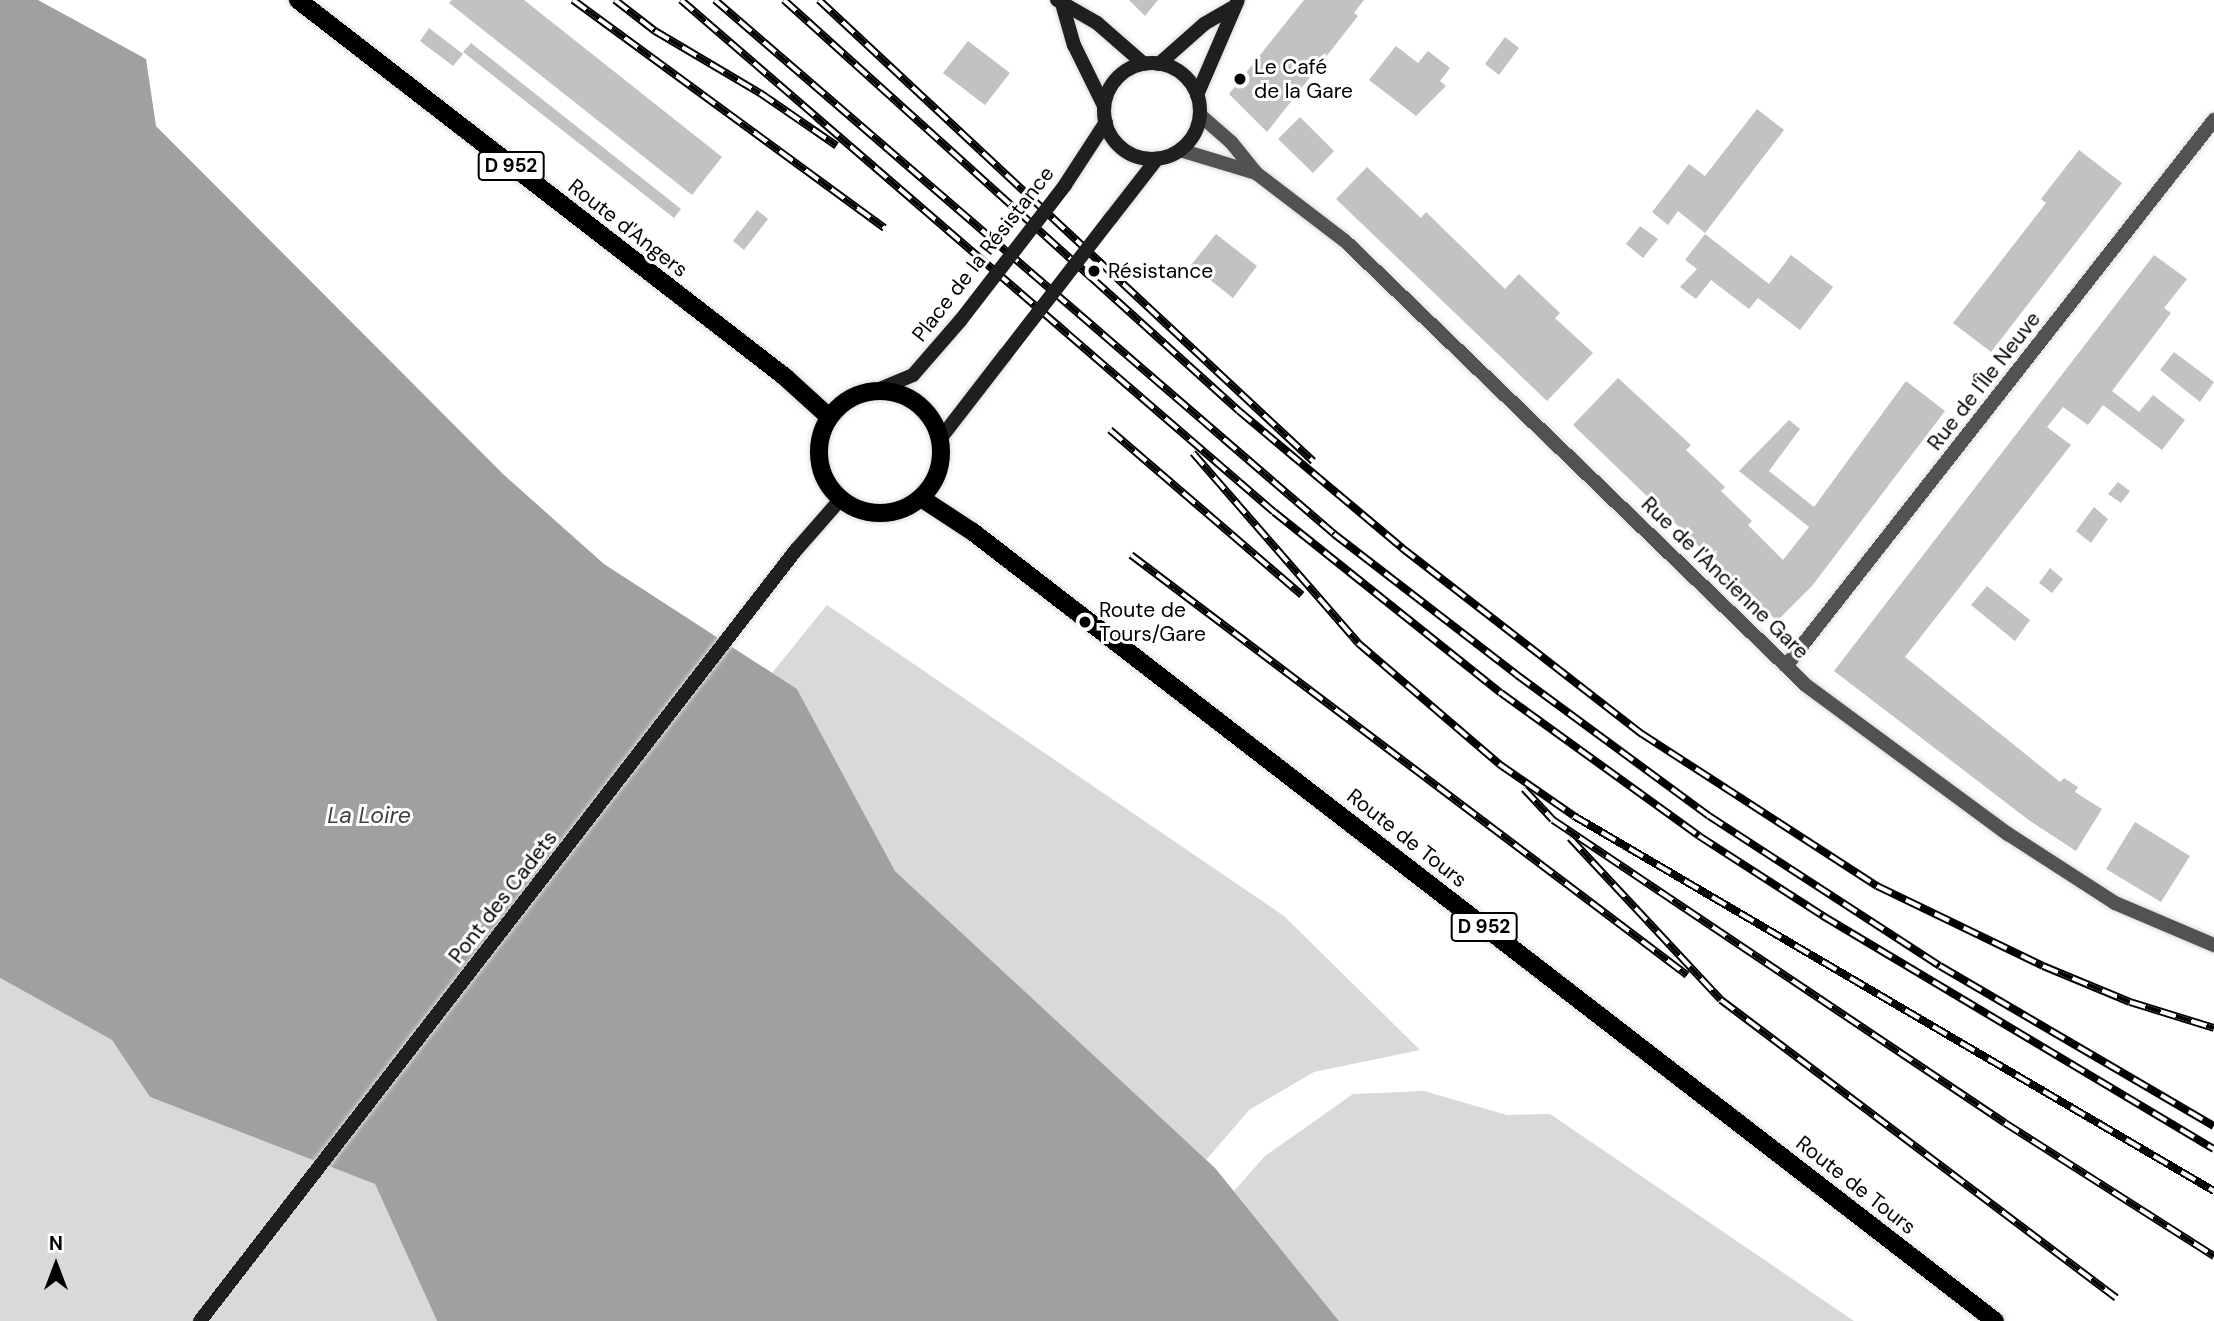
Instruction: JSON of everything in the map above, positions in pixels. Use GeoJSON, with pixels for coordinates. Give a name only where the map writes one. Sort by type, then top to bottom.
{"type":"FeatureCollection","features":[{"type":"Feature","properties":{"kind":"main road","name":"Route d'Angers"},"geometry":{"type":"LineString","coordinates":[[298,0],[785,377],[829,417]]}},
{"type":"Feature","properties":{"kind":"main road"},"geometry":{"type":"LineString","coordinates":[[940,439],[1157,159],[1180,150],[1194,135],[1200,115],[1197,95],[1182,73],[1151,64],[1097,23],[1060,3]]}},
{"type":"Feature","properties":{"kind":"main road"},"geometry":{"type":"LineString","coordinates":[[1060,3],[1074,45],[1104,106],[1106,122],[1124,149],[1157,159]]}},
{"type":"Feature","properties":{"kind":"main road"},"geometry":{"type":"LineString","coordinates":[[1104,106],[1114,82],[1151,64],[1235,4]]}},
{"type":"Feature","properties":{"kind":"main road"},"geometry":{"type":"LineString","coordinates":[[1197,95],[1235,4]]}},
{"type":"Feature","properties":{"kind":"main road","name":"Place de la Résistance"},"geometry":{"type":"LineString","coordinates":[[874,391],[913,375],[960,321],[1065,185],[1106,122]]}},
{"type":"Feature","properties":{"kind":"main road"},"geometry":{"type":"LineString","coordinates":[[874,391],[892,392],[923,409],[940,439],[938,471],[921,498],[898,510],[872,513],[841,500],[820,470],[821,434],[829,417],[841,404],[874,391]]}},
{"type":"Feature","properties":{"kind":"main road","name":"Route de Tours"},"geometry":{"type":"LineString","coordinates":[[921,498],[984,541],[1995,1321]]}},
{"type":"Feature","properties":{"kind":"main road","name":"Pont des Cadets"},"geometry":{"type":"LineString","coordinates":[[200,1321],[796,550],[841,500]]}},
{"type":"Feature","properties":{"kind":"street","name":"Rue de l'Ancienne Gare"},"geometry":{"type":"LineString","coordinates":[[1200,115],[1231,142],[1256,173],[1345,241],[1786,666],[1874,737],[2019,841],[2115,904],[2214,945]]}},
{"type":"Feature","properties":{"kind":"street","name":"Rue de l'Île Neuve"},"geometry":{"type":"LineString","coordinates":[[1786,666],[2214,120]]}},
{"type":"Feature","properties":{"kind":"street","name":"Rue de l'Ancienne Gare"},"geometry":{"type":"LineString","coordinates":[[1180,150],[1256,173]]}},
{"type":"Feature","properties":{"kind":"shaded area"},"geometry":{"type":"Polygon","coordinates":[[[827,605],[1284,916],[1420,1050],[1314,1072],[1249,1110],[1206,1160],[895,871],[797,689],[772,673],[827,605]]]}},
{"type":"Feature","properties":{"kind":"shaded area"},"geometry":{"type":"Polygon","coordinates":[[[0,978],[112,1040],[150,1097],[375,1184],[437,1321],[0,1321],[0,978]]]}},
{"type":"Feature","properties":{"kind":"shaded area"},"geometry":{"type":"Polygon","coordinates":[[[1424,1091],[1507,1115],[1550,1114],[1854,1321],[1339,1321],[1234,1191],[1265,1156],[1353,1094],[1424,1091]]]}},
{"type":"Feature","properties":{"kind":"water","name":"La Loire"},"geometry":{"type":"Polygon","coordinates":[[[0,0],[38,0],[146,59],[156,126],[504,475],[604,564],[797,689],[895,871],[1215,1168],[1339,1321],[437,1321],[375,1184],[150,1097],[112,1040],[0,978],[0,0]]]}},
{"type":"Feature","properties":{"kind":"building"},"geometry":{"type":"Polygon","coordinates":[[[452,0],[524,0],[722,157],[692,195],[449,3],[452,0]]]}},
{"type":"Feature","properties":{"kind":"building"},"geometry":{"type":"Polygon","coordinates":[[[1129,0],[1158,0],[1145,16],[1129,0]]]}},
{"type":"Feature","properties":{"kind":"building"},"geometry":{"type":"Polygon","coordinates":[[[1304,0],[1364,0],[1354,13],[1358,16],[1267,132],[1229,94],[1304,0]]]}},
{"type":"Feature","properties":{"kind":"building"},"geometry":{"type":"Polygon","coordinates":[[[429,28],[463,54],[453,66],[420,41],[429,28]]]}},
{"type":"Feature","properties":{"kind":"building"},"geometry":{"type":"Polygon","coordinates":[[[1505,37],[1519,48],[1499,75],[1485,64],[1505,37]]]}},
{"type":"Feature","properties":{"kind":"building"},"geometry":{"type":"Polygon","coordinates":[[[968,41],[1010,73],[985,105],[943,73],[968,41]]]}},
{"type":"Feature","properties":{"kind":"building"},"geometry":{"type":"Polygon","coordinates":[[[471,43],[681,209],[674,218],[463,52],[471,43]]]}},
{"type":"Feature","properties":{"kind":"building"},"geometry":{"type":"Polygon","coordinates":[[[1396,46],[1418,63],[1428,51],[1450,68],[1440,81],[1446,86],[1416,116],[1369,80],[1396,46]]]}},
{"type":"Feature","properties":{"kind":"building"},"geometry":{"type":"Polygon","coordinates":[[[1757,109],[1784,130],[1705,233],[1678,211],[1668,225],[1652,212],[1689,164],[1705,176],[1757,109]]]}},
{"type":"Feature","properties":{"kind":"building"},"geometry":{"type":"Polygon","coordinates":[[[1300,117],[1334,151],[1313,173],[1278,139],[1300,117]]]}},
{"type":"Feature","properties":{"kind":"building"},"geometry":{"type":"Polygon","coordinates":[[[2079,150],[2122,183],[1991,352],[1953,323],[2046,203],[2041,199],[2079,150]]]}},
{"type":"Feature","properties":{"kind":"building"},"geometry":{"type":"Polygon","coordinates":[[[1367,167],[1421,218],[1426,212],[1505,289],[1519,274],[1560,313],[1555,318],[1593,353],[1547,401],[1336,199],[1367,167]]]}},
{"type":"Feature","properties":{"kind":"building"},"geometry":{"type":"Polygon","coordinates":[[[757,210],[768,219],[744,250],[733,241],[757,210]]]}},
{"type":"Feature","properties":{"kind":"building"},"geometry":{"type":"Polygon","coordinates":[[[1640,226],[1658,239],[1643,258],[1626,244],[1640,226]]]}},
{"type":"Feature","properties":{"kind":"building"},"geometry":{"type":"Polygon","coordinates":[[[1216,234],[1257,266],[1233,298],[1191,265],[1216,234]]]}},
{"type":"Feature","properties":{"kind":"building"},"geometry":{"type":"Polygon","coordinates":[[[1705,234],[1769,284],[1791,255],[1833,287],[1800,330],[1758,298],[1749,309],[1711,280],[1696,299],[1680,287],[1697,269],[1685,260],[1705,234]]]}},
{"type":"Feature","properties":{"kind":"building"},"geometry":{"type":"Polygon","coordinates":[[[2154,255],[2187,279],[2164,308],[2171,313],[2112,391],[2139,412],[2153,395],[2185,420],[2162,450],[2103,405],[2088,425],[2063,407],[2047,427],[2071,445],[1905,657],[2060,782],[2064,778],[2078,787],[2075,792],[2102,809],[2076,851],[2030,821],[1834,671],[2154,255]]]}},
{"type":"Feature","properties":{"kind":"building"},"geometry":{"type":"Polygon","coordinates":[[[2174,352],[2214,382],[2200,402],[2160,370],[2174,352]]]}},
{"type":"Feature","properties":{"kind":"building"},"geometry":{"type":"Polygon","coordinates":[[[1618,378],[1691,445],[1686,450],[1725,487],[1721,491],[1752,521],[1748,525],[1783,560],[1809,527],[1739,471],[1789,420],[1800,429],[1769,471],[1814,507],[1906,381],[1945,411],[1812,586],[1777,621],[1573,425],[1618,378]]]}},
{"type":"Feature","properties":{"kind":"building"},"geometry":{"type":"Polygon","coordinates":[[[2118,482],[2130,491],[2121,503],[2108,494],[2118,482]]]}},
{"type":"Feature","properties":{"kind":"building"},"geometry":{"type":"Polygon","coordinates":[[[2094,507],[2108,519],[2091,543],[2076,531],[2094,507]]]}},
{"type":"Feature","properties":{"kind":"building"},"geometry":{"type":"Polygon","coordinates":[[[2050,568],[2063,579],[2052,593],[2039,583],[2050,568]]]}},
{"type":"Feature","properties":{"kind":"building"},"geometry":{"type":"Polygon","coordinates":[[[1987,586],[2030,620],[2015,641],[1971,605],[1987,586]]]}},
{"type":"Feature","properties":{"kind":"building"},"geometry":{"type":"Polygon","coordinates":[[[2135,822],[2190,856],[2161,902],[2106,869],[2135,822]]]}},
{"type":"Feature","properties":{"kind":"railway"},"geometry":{"type":"LineString","coordinates":[[573,0],[884,228]]}},
{"type":"Feature","properties":{"kind":"railway"},"geometry":{"type":"LineString","coordinates":[[615,0],[655,31],[760,93],[837,146]]}},
{"type":"Feature","properties":{"kind":"railway"},"geometry":{"type":"LineString","coordinates":[[681,0],[1274,512],[1501,693],[1699,836],[1823,916],[2214,1149]]}},
{"type":"Feature","properties":{"kind":"railway"},"geometry":{"type":"LineString","coordinates":[[715,0],[1334,534],[1517,675],[1709,816],[1940,966],[2214,1126]]}},
{"type":"Feature","properties":{"kind":"railway"},"geometry":{"type":"LineString","coordinates":[[784,0],[1239,411],[1402,548],[1642,734],[1877,886],[2043,966],[2130,1002],[2214,1028]]}},
{"type":"Feature","properties":{"kind":"railway"},"geometry":{"type":"LineString","coordinates":[[819,0],[1313,461]]}},
{"type":"Feature","properties":{"kind":"railway"},"geometry":{"type":"LineString","coordinates":[[1110,430],[1302,595]]}},
{"type":"Feature","properties":{"kind":"railway"},"geometry":{"type":"LineString","coordinates":[[1193,453],[1358,643],[1499,764],[1574,816],[2214,1191]]}},
{"type":"Feature","properties":{"kind":"railway"},"geometry":{"type":"LineString","coordinates":[[1131,555],[1687,975]]}},
{"type":"Feature","properties":{"kind":"railway"},"geometry":{"type":"LineString","coordinates":[[1524,789],[1553,820],[2005,1123],[2214,1256]]}},
{"type":"Feature","properties":{"kind":"railway"},"geometry":{"type":"LineString","coordinates":[[1570,838],[1721,1000],[2116,1298]]}},
{"type":"Feature","properties":{"kind":"place","name":"Le Café de la Gare"},"geometry":{"type":"Point","coordinates":[1240,79]}},
{"type":"Feature","properties":{"kind":"place","name":"Résistance"},"geometry":{"type":"Point","coordinates":[1094,271]}},
{"type":"Feature","properties":{"kind":"place","name":"Route de Tours/Gare"},"geometry":{"type":"Point","coordinates":[1085,622]}}]}
